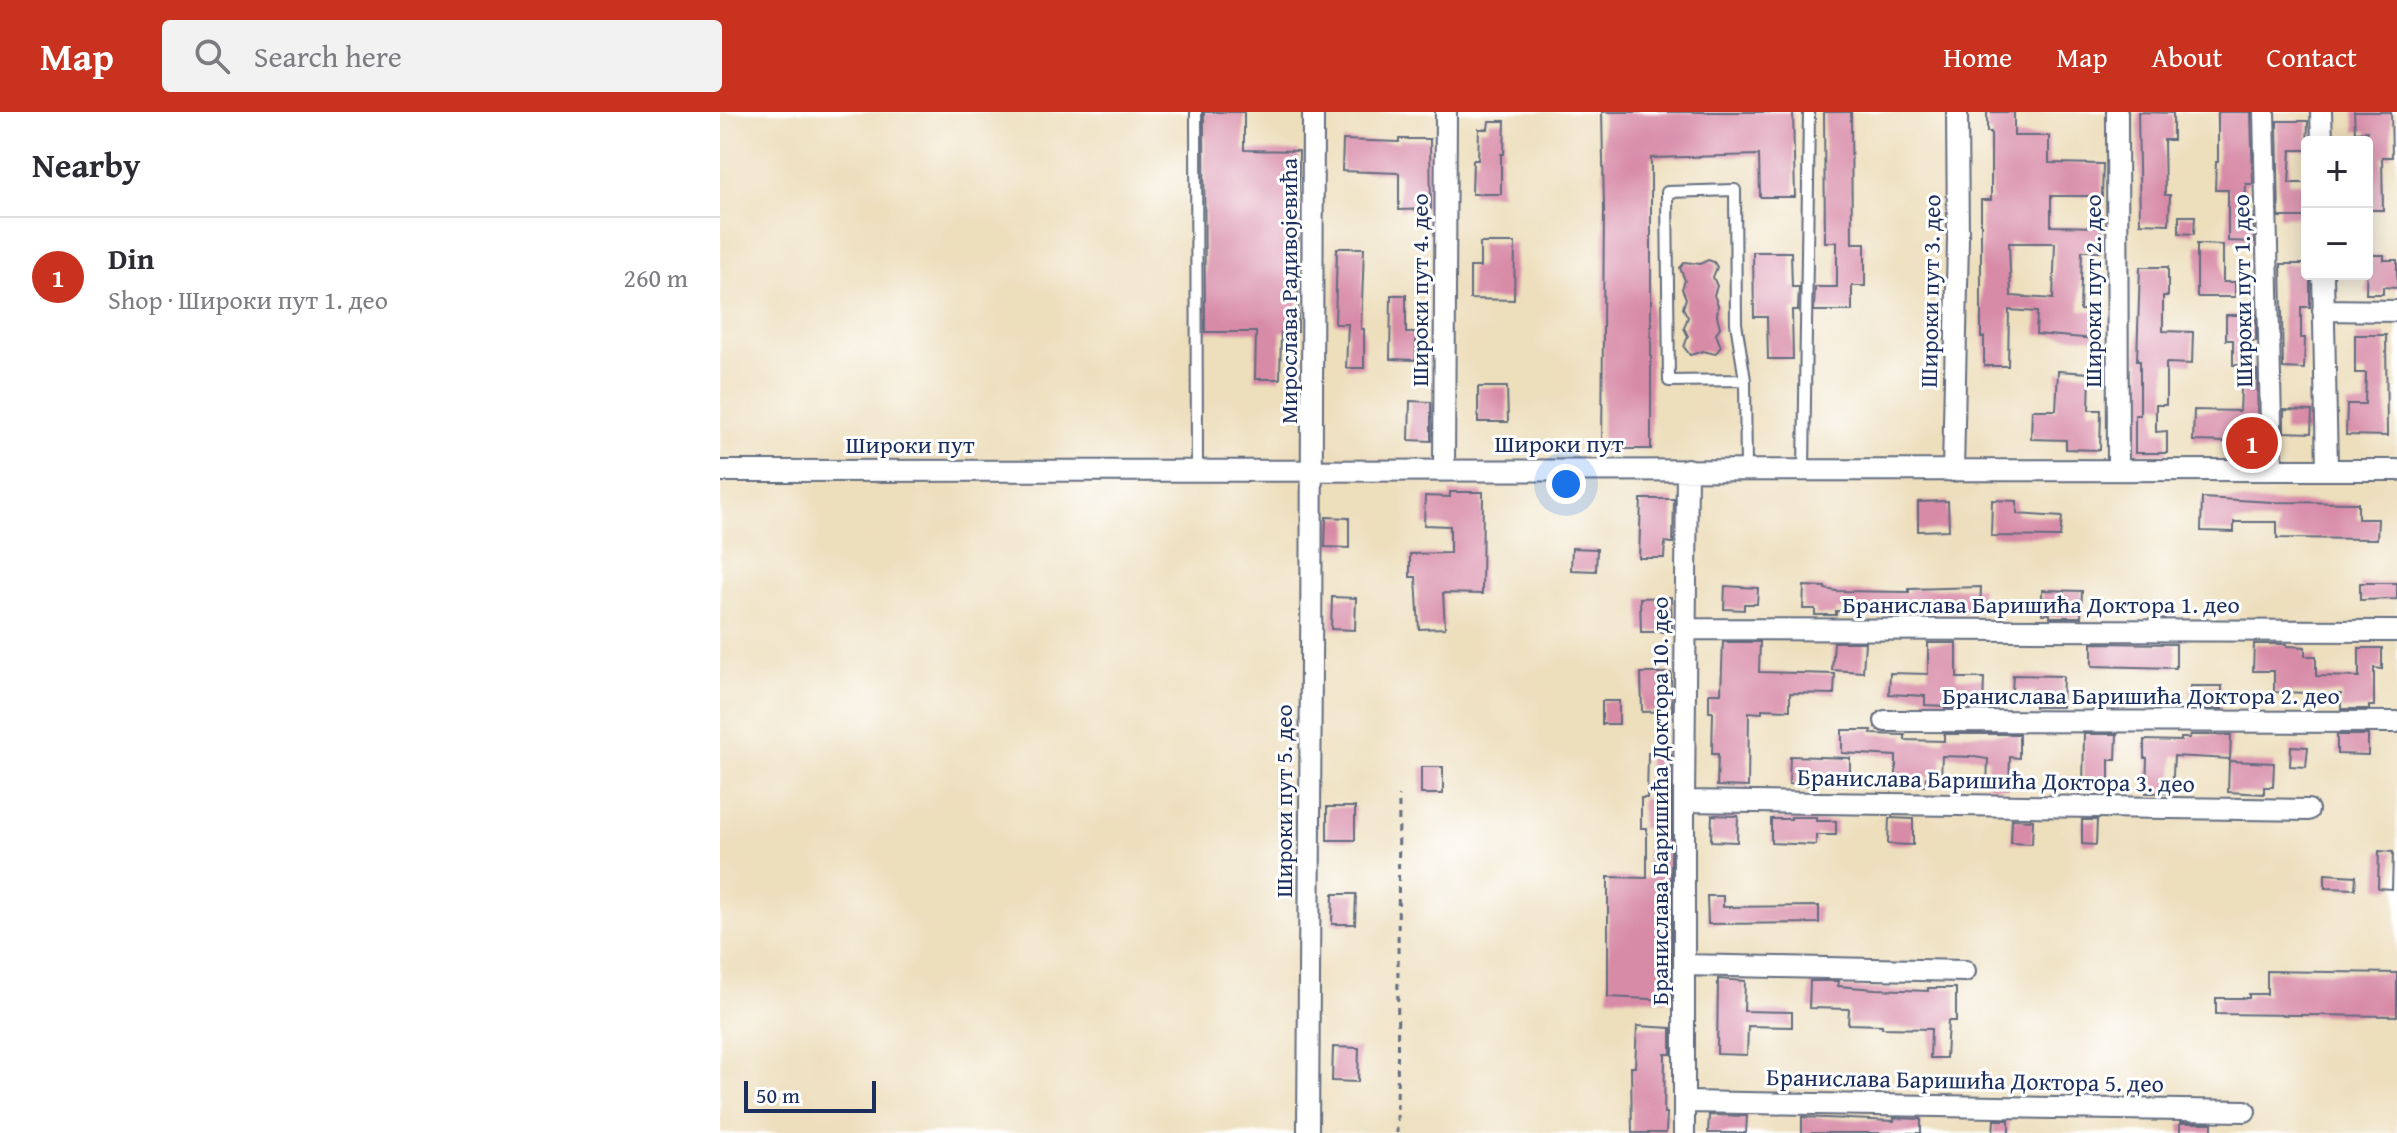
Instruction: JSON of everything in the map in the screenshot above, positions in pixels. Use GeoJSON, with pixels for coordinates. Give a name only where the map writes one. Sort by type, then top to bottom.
{"type":"FeatureCollection","features":[{"type":"Feature","properties":{"kind":"street","name":"Мирослава Радивојевића"},"geometry":{"type":"LineString","coordinates":[[1313,112],[1314,469]]}},
{"type":"Feature","properties":{"kind":"street","name":"Широки пут 4. део"},"geometry":{"type":"LineString","coordinates":[[1444,469],[1446,112]]}},
{"type":"Feature","properties":{"kind":"street","name":"Широки пут 3. део"},"geometry":{"type":"LineString","coordinates":[[1953,471],[1958,254],[1957,112]]}},
{"type":"Feature","properties":{"kind":"street","name":"Широки пут 2. део"},"geometry":{"type":"LineString","coordinates":[[2117,112],[2118,469]]}},
{"type":"Feature","properties":{"kind":"street","name":"Широки пут 1. део"},"geometry":{"type":"LineString","coordinates":[[2264,112],[2272,469]]}},
{"type":"Feature","properties":{"kind":"street"},"geometry":{"type":"LineString","coordinates":[[2321,112],[2322,136]]}},
{"type":"Feature","properties":{"kind":"street"},"geometry":{"type":"LineString","coordinates":[[2323,280],[2327,469]]}},
{"type":"Feature","properties":{"kind":"street"},"geometry":{"type":"LineString","coordinates":[[2323,310],[2397,311]]}},
{"type":"Feature","properties":{"kind":"street","name":"Широки пут 5. део"},"geometry":{"type":"LineString","coordinates":[[1308,1133],[1314,469]]}},
{"type":"Feature","properties":{"kind":"street","name":"Бранислава Баришића Доктора 10. део"},"geometry":{"type":"LineString","coordinates":[[1684,1133],[1687,469]]}},
{"type":"Feature","properties":{"kind":"street","name":"Широки пут"},"geometry":{"type":"LineString","coordinates":[[720,471],[2397,470]]}},
{"type":"Feature","properties":{"kind":"street","name":"Бранислава Баришића Доктора 1. део"},"geometry":{"type":"LineString","coordinates":[[1686,629],[2397,631]]}},
{"type":"Feature","properties":{"kind":"street","name":"Бранислава Баришића Доктора 2. део"},"geometry":{"type":"LineString","coordinates":[[1885,721],[2397,722]]}},
{"type":"Feature","properties":{"kind":"street","name":"Бранислава Баришића Доктора 3. део"},"geometry":{"type":"LineString","coordinates":[[1684,801],[2308,810]]}},
{"type":"Feature","properties":{"kind":"street"},"geometry":{"type":"LineString","coordinates":[[1684,965],[1965,971]]}},
{"type":"Feature","properties":{"kind":"street","name":"Бранислава Баришића Доктора 5. део"},"geometry":{"type":"LineString","coordinates":[[1685,1102],[2245,1111]]}},
{"type":"Feature","properties":{"kind":"lane"},"geometry":{"type":"LineString","coordinates":[[1196,112],[1197,470]]}},
{"type":"Feature","properties":{"kind":"lane"},"geometry":{"type":"LineString","coordinates":[[1804,471],[1809,112]]}},
{"type":"Feature","properties":{"kind":"lane"},"geometry":{"type":"LineString","coordinates":[[1745,380],[1669,381],[1667,192],[1735,190],[1736,323],[1745,380],[1746,470]]}},
{"type":"Feature","properties":{"kind":"path"},"geometry":{"type":"LineString","coordinates":[[1397,1133],[1399,796]]}},
{"type":"Feature","properties":{"kind":"building"},"geometry":{"type":"Polygon","coordinates":[[[1204,112],[1244,112],[1244,150],[1299,151],[1298,332],[1281,332],[1280,379],[1255,379],[1256,332],[1205,332],[1204,112]]]}},
{"type":"Feature","properties":{"kind":"building"},"geometry":{"type":"Polygon","coordinates":[[[1602,112],[1793,112],[1795,197],[1760,197],[1759,155],[1651,158],[1651,449],[1602,449],[1602,112]]]}},
{"type":"Feature","properties":{"kind":"building"},"geometry":{"type":"Polygon","coordinates":[[[1824,112],[1851,112],[1852,243],[1865,243],[1865,286],[1852,286],[1852,311],[1814,311],[1815,287],[1837,287],[1837,242],[1825,242],[1824,112]]]}},
{"type":"Feature","properties":{"kind":"building"},"geometry":{"type":"Polygon","coordinates":[[[1987,112],[2014,112],[2014,136],[2049,136],[2049,163],[2103,164],[2102,196],[2051,196],[2051,226],[2101,227],[2101,251],[2082,251],[2080,310],[2097,311],[2095,339],[2036,334],[2037,312],[2009,310],[2008,366],[1984,366],[1984,337],[1981,337],[1981,200],[1991,200],[1991,132],[1987,132],[1987,112]],[[2009,243],[2011,296],[2053,299],[2055,243],[2009,243]]]}},
{"type":"Feature","properties":{"kind":"building"},"geometry":{"type":"Polygon","coordinates":[[[2138,112],[2173,113],[2173,140],[2164,140],[2165,195],[2170,195],[2169,224],[2140,223],[2138,112]]]}},
{"type":"Feature","properties":{"kind":"building"},"geometry":{"type":"Polygon","coordinates":[[[2218,112],[2251,112],[2253,184],[2246,184],[2245,214],[2253,214],[2254,242],[2228,241],[2228,190],[2215,190],[2218,112]]]}},
{"type":"Feature","properties":{"kind":"building"},"geometry":{"type":"Polygon","coordinates":[[[2354,112],[2391,112],[2392,157],[2382,157],[2383,210],[2373,210],[2373,136],[2367,136],[2367,131],[2355,132],[2354,112]]]}},
{"type":"Feature","properties":{"kind":"building"},"geometry":{"type":"Polygon","coordinates":[[[1489,121],[1505,121],[1501,194],[1472,194],[1473,160],[1478,160],[1479,129],[1488,129],[1489,121]]]}},
{"type":"Feature","properties":{"kind":"building"},"geometry":{"type":"Polygon","coordinates":[[[2277,121],[2308,121],[2307,136],[2301,136],[2301,150],[2291,150],[2289,183],[2301,183],[2301,217],[2279,217],[2277,121]]]}},
{"type":"Feature","properties":{"kind":"building"},"geometry":{"type":"Polygon","coordinates":[[[1399,139],[1430,139],[1431,209],[1399,210],[1399,173],[1342,171],[1343,140],[1399,142],[1399,139]]]}},
{"type":"Feature","properties":{"kind":"building"},"geometry":{"type":"Polygon","coordinates":[[[2179,216],[2195,216],[2194,234],[2179,233],[2179,216]]]}},
{"type":"Feature","properties":{"kind":"building"},"geometry":{"type":"Polygon","coordinates":[[[1480,243],[1515,243],[1514,300],[1470,299],[1470,267],[1480,267],[1480,243]]]}},
{"type":"Feature","properties":{"kind":"building"},"geometry":{"type":"Polygon","coordinates":[[[2197,244],[2223,245],[2223,282],[2235,282],[2235,297],[2197,297],[2197,244]]]}},
{"type":"Feature","properties":{"kind":"building"},"geometry":{"type":"Polygon","coordinates":[[[1337,248],[1364,248],[1361,329],[1364,329],[1364,368],[1346,368],[1348,324],[1335,324],[1337,248]]]}},
{"type":"Feature","properties":{"kind":"building"},"geometry":{"type":"Polygon","coordinates":[[[1753,252],[1791,252],[1792,287],[1799,287],[1798,310],[1792,310],[1793,359],[1768,359],[1767,317],[1754,317],[1753,252]]]}},
{"type":"Feature","properties":{"kind":"building"},"geometry":{"type":"Polygon","coordinates":[[[2373,255],[2384,255],[2384,260],[2397,260],[2397,288],[2383,287],[2383,294],[2366,294],[2366,280],[2373,280],[2373,255]]]}},
{"type":"Feature","properties":{"kind":"building"},"geometry":{"type":"Polygon","coordinates":[[[1708,260],[1717,267],[1713,277],[1717,286],[1714,295],[1720,327],[1716,334],[1721,347],[1715,354],[1703,351],[1690,355],[1684,347],[1688,336],[1684,328],[1688,317],[1683,308],[1685,280],[1680,268],[1685,262],[1700,264],[1708,260]]]}},
{"type":"Feature","properties":{"kind":"building"},"geometry":{"type":"Polygon","coordinates":[[[2281,264],[2301,264],[2301,280],[2310,280],[2310,307],[2301,307],[2301,338],[2305,338],[2304,369],[2283,368],[2281,264]]]}},
{"type":"Feature","properties":{"kind":"building"},"geometry":{"type":"Polygon","coordinates":[[[2140,267],[2168,267],[2168,296],[2163,296],[2163,331],[2193,332],[2192,364],[2166,363],[2166,405],[2156,405],[2156,432],[2167,431],[2167,453],[2135,453],[2135,415],[2140,415],[2140,361],[2137,361],[2140,267]]]}},
{"type":"Feature","properties":{"kind":"building"},"geometry":{"type":"Polygon","coordinates":[[[1391,295],[1406,295],[1406,333],[1416,333],[1416,360],[1390,359],[1391,295]]]}},
{"type":"Feature","properties":{"kind":"building"},"geometry":{"type":"Polygon","coordinates":[[[2226,315],[2256,315],[2256,341],[2248,341],[2248,365],[2233,365],[2233,340],[2226,340],[2226,315]]]}},
{"type":"Feature","properties":{"kind":"building"},"geometry":{"type":"Polygon","coordinates":[[[2355,335],[2386,335],[2387,436],[2346,435],[2347,404],[2365,404],[2366,373],[2355,373],[2355,335]]]}},
{"type":"Feature","properties":{"kind":"building"},"geometry":{"type":"Polygon","coordinates":[[[2242,369],[2257,370],[2258,441],[2245,441],[2245,447],[2230,447],[2230,442],[2193,441],[2194,410],[2240,411],[2242,369]]]}},
{"type":"Feature","properties":{"kind":"building"},"geometry":{"type":"Polygon","coordinates":[[[2058,371],[2090,373],[2089,410],[2101,410],[2100,450],[2066,449],[2066,440],[2031,439],[2032,410],[2056,410],[2058,371]]]}},
{"type":"Feature","properties":{"kind":"building"},"geometry":{"type":"Polygon","coordinates":[[[1478,387],[1507,387],[1508,422],[1478,422],[1478,387]]]}},
{"type":"Feature","properties":{"kind":"building"},"geometry":{"type":"Polygon","coordinates":[[[1410,401],[1431,402],[1431,441],[1409,440],[1410,401]]]}},
{"type":"Feature","properties":{"kind":"building"},"geometry":{"type":"Polygon","coordinates":[[[2284,410],[2312,411],[2311,433],[2284,432],[2284,410]]]}},
{"type":"Feature","properties":{"kind":"building"},"geometry":{"type":"Polygon","coordinates":[[[1450,492],[1483,492],[1482,594],[1443,593],[1445,628],[1419,629],[1416,577],[1410,577],[1410,554],[1450,553],[1450,526],[1424,525],[1425,496],[1450,497],[1450,492]]]}},
{"type":"Feature","properties":{"kind":"building"},"geometry":{"type":"Polygon","coordinates":[[[2202,498],[2358,503],[2358,519],[2378,519],[2377,539],[2277,538],[2277,522],[2234,522],[2234,532],[2201,531],[2202,498]]]}},
{"type":"Feature","properties":{"kind":"building"},"geometry":{"type":"Polygon","coordinates":[[[1641,499],[1674,499],[1673,543],[1665,542],[1664,558],[1639,558],[1641,499]]]}},
{"type":"Feature","properties":{"kind":"building"},"geometry":{"type":"Polygon","coordinates":[[[1992,500],[2017,501],[2017,514],[2062,517],[2060,537],[1991,536],[1992,500]]]}},
{"type":"Feature","properties":{"kind":"building"},"geometry":{"type":"Polygon","coordinates":[[[1948,501],[1949,530],[1918,531],[1918,502],[1948,501]]]}},
{"type":"Feature","properties":{"kind":"building"},"geometry":{"type":"Polygon","coordinates":[[[1326,517],[1349,518],[1349,548],[1325,547],[1326,517]]]}},
{"type":"Feature","properties":{"kind":"building"},"geometry":{"type":"Polygon","coordinates":[[[1572,548],[1597,549],[1596,571],[1571,570],[1572,548]]]}},
{"type":"Feature","properties":{"kind":"building"},"geometry":{"type":"Polygon","coordinates":[[[2360,583],[2397,583],[2397,599],[2360,600],[2360,583]]]}},
{"type":"Feature","properties":{"kind":"building"},"geometry":{"type":"Polygon","coordinates":[[[1725,586],[1758,588],[1757,604],[1744,604],[1744,610],[1724,609],[1725,586]]]}},
{"type":"Feature","properties":{"kind":"building"},"geometry":{"type":"Polygon","coordinates":[[[1804,586],[1836,591],[1909,592],[1909,589],[1981,587],[1980,612],[1909,614],[1836,611],[1836,615],[1815,615],[1815,609],[1803,609],[1804,586]]]}},
{"type":"Feature","properties":{"kind":"building"},"geometry":{"type":"Polygon","coordinates":[[[2042,590],[2082,591],[2081,617],[2042,614],[2042,590]]]}},
{"type":"Feature","properties":{"kind":"building"},"geometry":{"type":"Polygon","coordinates":[[[1332,597],[1356,598],[1355,630],[1331,629],[1332,597]]]}},
{"type":"Feature","properties":{"kind":"building"},"geometry":{"type":"Polygon","coordinates":[[[1671,597],[1672,632],[1641,632],[1640,598],[1671,597]]]}},
{"type":"Feature","properties":{"kind":"building"},"geometry":{"type":"Polygon","coordinates":[[[1723,642],[1760,642],[1759,672],[1835,674],[1834,694],[1790,693],[1790,710],[1749,712],[1748,787],[1717,786],[1718,754],[1712,754],[1713,712],[1709,712],[1709,693],[1721,693],[1723,642]]]}},
{"type":"Feature","properties":{"kind":"building"},"geometry":{"type":"Polygon","coordinates":[[[1834,642],[1865,642],[1863,672],[1832,670],[1834,642]]]}},
{"type":"Feature","properties":{"kind":"building"},"geometry":{"type":"Polygon","coordinates":[[[1928,643],[1957,643],[1957,678],[1984,678],[1983,708],[1945,708],[1925,705],[1925,696],[1889,694],[1890,673],[1928,674],[1928,643]]]}},
{"type":"Feature","properties":{"kind":"building"},"geometry":{"type":"Polygon","coordinates":[[[2092,643],[2176,644],[2176,668],[2092,666],[2092,643]]]}},
{"type":"Feature","properties":{"kind":"building"},"geometry":{"type":"Polygon","coordinates":[[[2254,644],[2305,647],[2305,656],[2316,656],[2316,676],[2359,677],[2359,648],[2382,648],[2382,669],[2374,668],[2374,706],[2369,706],[2369,709],[2341,709],[2341,694],[2274,692],[2274,671],[2253,671],[2254,644]]]}},
{"type":"Feature","properties":{"kind":"building"},"geometry":{"type":"Polygon","coordinates":[[[1641,673],[1671,673],[1672,711],[1642,712],[1641,673]]]}},
{"type":"Feature","properties":{"kind":"building"},"geometry":{"type":"Polygon","coordinates":[[[2013,675],[2063,676],[2062,707],[2035,707],[2035,692],[2012,691],[2013,675]]]}},
{"type":"Feature","properties":{"kind":"building"},"geometry":{"type":"Polygon","coordinates":[[[2190,686],[2222,686],[2222,709],[2190,709],[2190,686]]]}},
{"type":"Feature","properties":{"kind":"building"},"geometry":{"type":"Polygon","coordinates":[[[1602,701],[1619,701],[1619,724],[1602,724],[1602,701]]]}},
{"type":"Feature","properties":{"kind":"building"},"geometry":{"type":"Polygon","coordinates":[[[1842,730],[1872,730],[1871,734],[1905,735],[1905,740],[1944,741],[1944,734],[2019,734],[2019,758],[2010,757],[2009,788],[1987,787],[1988,759],[1942,756],[1941,777],[1926,777],[1925,786],[1896,785],[1896,756],[1842,753],[1842,730]]]}},
{"type":"Feature","properties":{"kind":"building"},"geometry":{"type":"Polygon","coordinates":[[[2084,734],[2117,734],[2116,760],[2109,760],[2109,788],[2083,787],[2084,734]]]}},
{"type":"Feature","properties":{"kind":"building"},"geometry":{"type":"Polygon","coordinates":[[[2190,735],[2231,735],[2230,759],[2174,756],[2172,793],[2146,793],[2144,740],[2181,741],[2181,738],[2190,738],[2190,735]]]}},
{"type":"Feature","properties":{"kind":"building"},"geometry":{"type":"Polygon","coordinates":[[[2337,735],[2368,735],[2368,755],[2337,754],[2337,735]]]}},
{"type":"Feature","properties":{"kind":"building"},"geometry":{"type":"Polygon","coordinates":[[[2291,746],[2308,747],[2306,767],[2290,766],[2291,746]]]}},
{"type":"Feature","properties":{"kind":"building"},"geometry":{"type":"Polygon","coordinates":[[[1648,753],[1671,754],[1671,1000],[1608,997],[1608,877],[1647,878],[1647,828],[1641,828],[1641,798],[1647,798],[1648,753]]]}},
{"type":"Feature","properties":{"kind":"building"},"geometry":{"type":"Polygon","coordinates":[[[1790,756],[1850,758],[1850,778],[1818,778],[1818,786],[1789,784],[1790,756]]]}},
{"type":"Feature","properties":{"kind":"building"},"geometry":{"type":"Polygon","coordinates":[[[2229,761],[2274,763],[2273,787],[2264,787],[2264,794],[2228,792],[2229,761]]]}},
{"type":"Feature","properties":{"kind":"building"},"geometry":{"type":"Polygon","coordinates":[[[1421,767],[1443,767],[1443,794],[1421,794],[1421,767]]]}},
{"type":"Feature","properties":{"kind":"building"},"geometry":{"type":"Polygon","coordinates":[[[1327,807],[1355,807],[1355,840],[1327,840],[1327,807]]]}},
{"type":"Feature","properties":{"kind":"building"},"geometry":{"type":"Polygon","coordinates":[[[1712,815],[1738,816],[1737,842],[1711,841],[1712,815]]]}},
{"type":"Feature","properties":{"kind":"building"},"geometry":{"type":"Polygon","coordinates":[[[1791,817],[1836,821],[1836,835],[1816,835],[1816,845],[1771,843],[1771,819],[1791,817]]]}},
{"type":"Feature","properties":{"kind":"building"},"geometry":{"type":"Polygon","coordinates":[[[1889,818],[1913,819],[1913,845],[1888,844],[1889,818]]]}},
{"type":"Feature","properties":{"kind":"building"},"geometry":{"type":"Polygon","coordinates":[[[2012,819],[2033,820],[2032,844],[2011,843],[2012,819]]]}},
{"type":"Feature","properties":{"kind":"building"},"geometry":{"type":"Polygon","coordinates":[[[2082,820],[2097,820],[2096,845],[2082,844],[2082,820]]]}},
{"type":"Feature","properties":{"kind":"building"},"geometry":{"type":"Polygon","coordinates":[[[2379,851],[2393,852],[2392,889],[2378,888],[2379,851]]]}},
{"type":"Feature","properties":{"kind":"building"},"geometry":{"type":"Polygon","coordinates":[[[2325,874],[2356,876],[2355,889],[2325,888],[2325,874]]]}},
{"type":"Feature","properties":{"kind":"building"},"geometry":{"type":"Polygon","coordinates":[[[1333,894],[1356,894],[1355,924],[1332,924],[1333,894]]]}},
{"type":"Feature","properties":{"kind":"building"},"geometry":{"type":"Polygon","coordinates":[[[1707,896],[1723,896],[1723,907],[1819,906],[1819,923],[1708,924],[1707,896]]]}},
{"type":"Feature","properties":{"kind":"building"},"geometry":{"type":"Polygon","coordinates":[[[2267,971],[2397,973],[2397,1016],[2216,1014],[2216,998],[2249,998],[2249,994],[2267,994],[2267,971]]]}},
{"type":"Feature","properties":{"kind":"building"},"geometry":{"type":"Polygon","coordinates":[[[1718,979],[1745,981],[1744,1011],[1792,1012],[1792,1027],[1748,1026],[1747,1055],[1717,1054],[1718,979]]]}},
{"type":"Feature","properties":{"kind":"building"},"geometry":{"type":"Polygon","coordinates":[[[1810,981],[1839,981],[1838,986],[1875,989],[1928,991],[1928,988],[1956,988],[1956,1021],[1948,1021],[1946,1058],[1930,1058],[1931,1029],[1848,1024],[1849,1009],[1809,1008],[1810,981]]]}},
{"type":"Feature","properties":{"kind":"building"},"geometry":{"type":"Polygon","coordinates":[[[1637,1026],[1671,1028],[1671,1054],[1665,1054],[1666,1133],[1632,1133],[1631,1067],[1635,1067],[1637,1026]]]}},
{"type":"Feature","properties":{"kind":"building"},"geometry":{"type":"Polygon","coordinates":[[[1333,1047],[1359,1048],[1358,1082],[1332,1081],[1333,1047]]]}},
{"type":"Feature","properties":{"kind":"building"},"geometry":{"type":"Polygon","coordinates":[[[1709,1115],[1747,1116],[1746,1133],[1708,1133],[1709,1115]]]}},
{"type":"Feature","properties":{"kind":"building"},"geometry":{"type":"Polygon","coordinates":[[[1802,1117],[1894,1121],[1894,1118],[1921,1119],[1921,1133],[1802,1133],[1802,1117]]]}},
{"type":"Feature","properties":{"kind":"building"},"geometry":{"type":"Polygon","coordinates":[[[1994,1120],[2009,1120],[2009,1133],[1993,1133],[1994,1120]]]}},
{"type":"Feature","properties":{"kind":"building"},"geometry":{"type":"Polygon","coordinates":[[[2180,1123],[2212,1123],[2212,1133],[2180,1133],[2180,1123]]]}},
{"type":"Feature","properties":{"kind":"place","name":"Din"},"geometry":{"type":"Point","coordinates":[2252,443]}}]}
